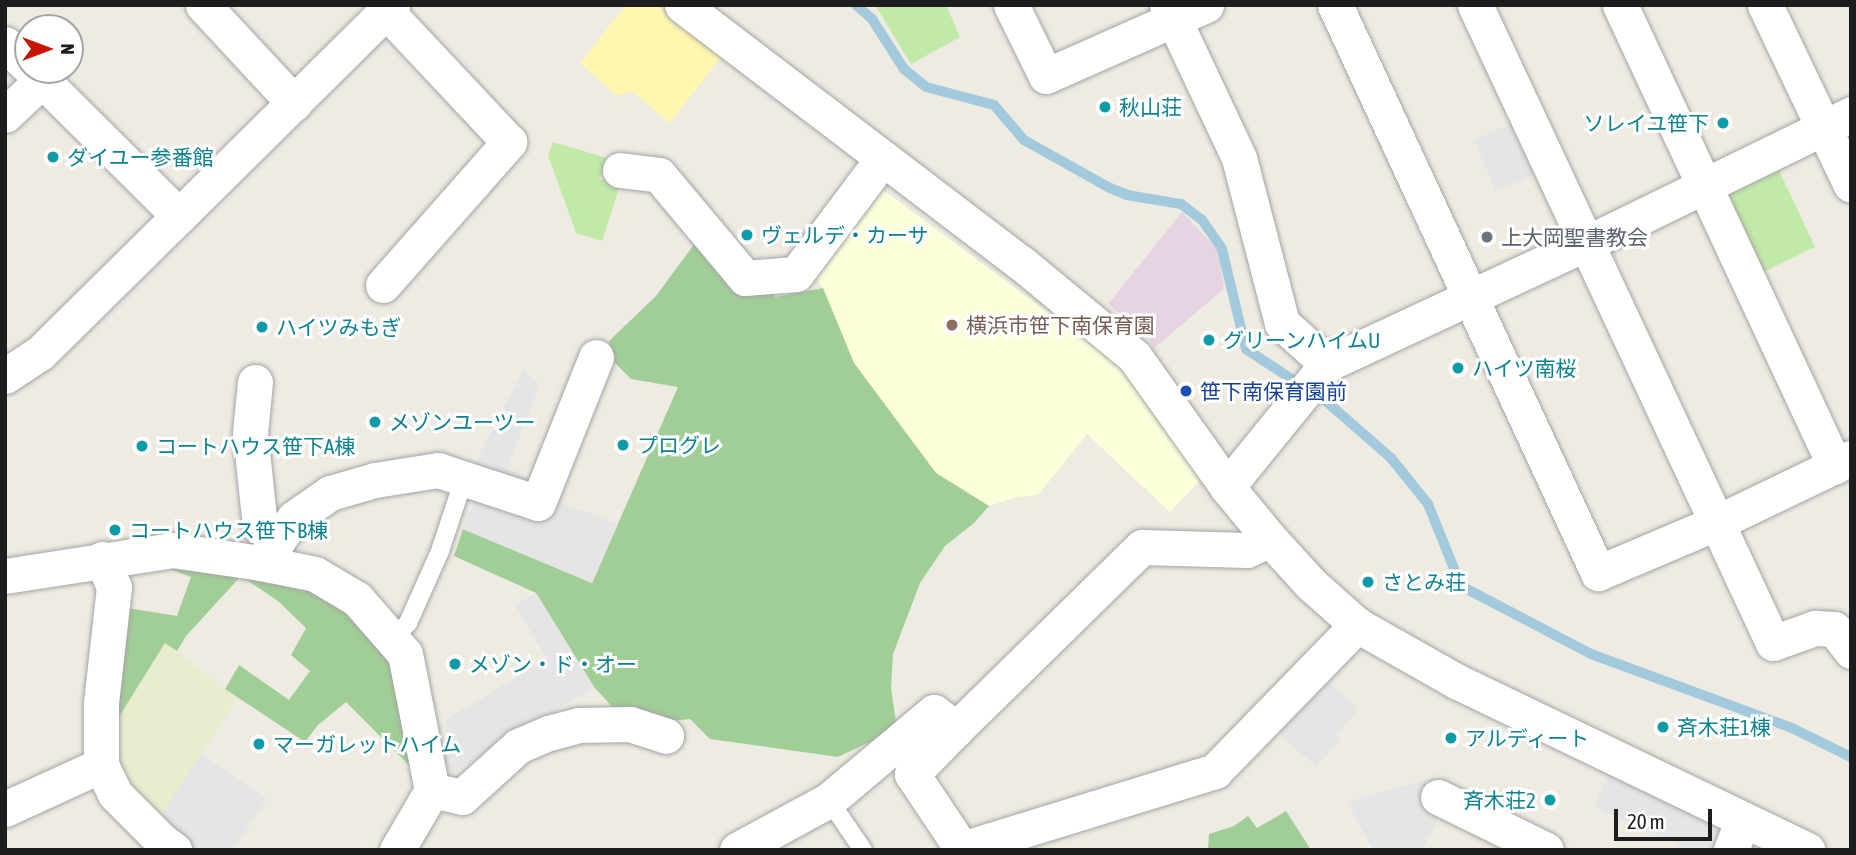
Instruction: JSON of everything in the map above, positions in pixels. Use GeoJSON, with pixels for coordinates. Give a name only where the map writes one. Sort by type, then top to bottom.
{"type":"FeatureCollection","features":[{"type":"Feature","properties":{"kind":"street"},"geometry":{"type":"LineString","coordinates":[[203,5],[294,103]]}},
{"type":"Feature","properties":{"kind":"street"},"geometry":{"type":"LineString","coordinates":[[682,5],[883,158],[1134,356],[1227,487],[1270,539],[1311,584],[1357,625],[1737,835],[1807,850]]}},
{"type":"Feature","properties":{"kind":"street"},"geometry":{"type":"LineString","coordinates":[[1011,5],[1046,76],[1171,13],[1206,5]]}},
{"type":"Feature","properties":{"kind":"street"},"geometry":{"type":"LineString","coordinates":[[1335,5],[1598,573],[1845,467],[1620,5]]}},
{"type":"Feature","properties":{"kind":"street"},"geometry":{"type":"LineString","coordinates":[[1475,5],[1773,643],[1815,628],[1834,629],[1851,651]]}},
{"type":"Feature","properties":{"kind":"street"},"geometry":{"type":"LineString","coordinates":[[1765,5],[1837,120],[1851,185]]}},
{"type":"Feature","properties":{"kind":"street"},"geometry":{"type":"LineString","coordinates":[[5,376],[40,353],[389,8],[509,142],[383,285]]}},
{"type":"Feature","properties":{"kind":"street"},"geometry":{"type":"LineString","coordinates":[[1171,13],[1239,158],[1252,198],[1282,323],[1324,368]]}},
{"type":"Feature","properties":{"kind":"street"},"geometry":{"type":"LineString","coordinates":[[5,115],[26,84]]}},
{"type":"Feature","properties":{"kind":"street"},"geometry":{"type":"LineString","coordinates":[[46,84],[179,216]]}},
{"type":"Feature","properties":{"kind":"street"},"geometry":{"type":"LineString","coordinates":[[1227,487],[1324,368],[1837,120]]}},
{"type":"Feature","properties":{"kind":"street"},"geometry":{"type":"LineString","coordinates":[[620,170],[659,175],[745,278],[796,274],[883,158]]}},
{"type":"Feature","properties":{"kind":"street"},"geometry":{"type":"LineString","coordinates":[[270,552],[294,518],[330,493],[375,480],[438,470],[538,503],[596,356]]}},
{"type":"Feature","properties":{"kind":"street"},"geometry":{"type":"LineString","coordinates":[[255,382],[250,433],[260,526],[270,552]]}},
{"type":"Feature","properties":{"kind":"street"},"geometry":{"type":"LineString","coordinates":[[1270,539],[1247,550],[1142,547],[956,729],[912,774],[962,849],[1215,771],[1357,625]]}},
{"type":"Feature","properties":{"kind":"street"},"geometry":{"type":"LineString","coordinates":[[5,576],[16,577],[102,559],[172,550],[270,552],[357,599],[405,653],[432,790],[397,850]]}},
{"type":"Feature","properties":{"kind":"street"},"geometry":{"type":"LineString","coordinates":[[102,559],[114,587],[101,703],[101,765],[115,794],[174,850]]}},
{"type":"Feature","properties":{"kind":"street"},"geometry":{"type":"LineString","coordinates":[[737,850],[829,800],[934,712],[956,729]]}},
{"type":"Feature","properties":{"kind":"street"},"geometry":{"type":"LineString","coordinates":[[432,790],[462,797],[518,746],[549,733],[579,725],[630,724],[666,736]]}},
{"type":"Feature","properties":{"kind":"street"},"geometry":{"type":"LineString","coordinates":[[5,809],[101,765]]}},
{"type":"Feature","properties":{"kind":"street"},"geometry":{"type":"LineString","coordinates":[[1438,797],[1546,850]]}},
{"type":"Feature","properties":{"kind":"lane"},"geometry":{"type":"LineString","coordinates":[[393,640],[408,623],[440,551],[464,479]]}},
{"type":"Feature","properties":{"kind":"lane"},"geometry":{"type":"LineString","coordinates":[[829,800],[863,850]]}},
{"type":"Feature","properties":{"kind":"shaded area"},"geometry":{"type":"Polygon","coordinates":[[[1518,121],[1540,173],[1496,191],[1474,140],[1518,121]]]}},
{"type":"Feature","properties":{"kind":"shaded area","name":"横浜市笹下南保育園"},"geometry":{"type":"Polygon","coordinates":[[[883,190],[1115,362],[1202,478],[1170,512],[1087,434],[1038,495],[1016,497],[989,506],[936,473],[854,363],[823,288],[814,276],[883,190]]]}},
{"type":"Feature","properties":{"kind":"shaded area"},"geometry":{"type":"Polygon","coordinates":[[[1182,212],[1219,251],[1224,289],[1154,348],[1147,337],[1108,304],[1182,212]]]}},
{"type":"Feature","properties":{"kind":"shaded area"},"geometry":{"type":"Polygon","coordinates":[[[523,370],[540,384],[507,468],[536,482],[532,496],[469,475],[523,370]]]}},
{"type":"Feature","properties":{"kind":"shaded area"},"geometry":{"type":"Polygon","coordinates":[[[479,491],[552,499],[618,524],[592,583],[463,529],[479,491]]]}},
{"type":"Feature","properties":{"kind":"shaded area"},"geometry":{"type":"Polygon","coordinates":[[[536,593],[594,687],[451,774],[442,759],[447,719],[547,659],[515,605],[536,593]]]}},
{"type":"Feature","properties":{"kind":"shaded area"},"geometry":{"type":"Polygon","coordinates":[[[165,642],[237,699],[160,816],[126,789],[107,736],[165,642]]]}},
{"type":"Feature","properties":{"kind":"shaded area"},"geometry":{"type":"Polygon","coordinates":[[[1325,678],[1359,709],[1337,734],[1341,739],[1316,767],[1277,731],[1325,678]]]}},
{"type":"Feature","properties":{"kind":"shaded area"},"geometry":{"type":"Polygon","coordinates":[[[201,754],[267,799],[233,850],[194,850],[156,823],[201,754]]]}},
{"type":"Feature","properties":{"kind":"shaded area"},"geometry":{"type":"Polygon","coordinates":[[[1610,770],[1725,821],[1712,850],[1691,850],[1594,807],[1610,770]]]}},
{"type":"Feature","properties":{"kind":"shaded area"},"geometry":{"type":"Polygon","coordinates":[[[1432,778],[1453,790],[1422,850],[1373,850],[1347,802],[1432,778]]]}},
{"type":"Feature","properties":{"kind":"green space"},"geometry":{"type":"Polygon","coordinates":[[[875,5],[946,5],[960,37],[911,64],[875,5]]]}},
{"type":"Feature","properties":{"kind":"green space"},"geometry":{"type":"Polygon","coordinates":[[[553,142],[607,158],[600,179],[620,185],[602,241],[576,233],[548,155],[553,142]]]}},
{"type":"Feature","properties":{"kind":"green space"},"geometry":{"type":"Polygon","coordinates":[[[1777,166],[1815,247],[1759,274],[1726,203],[1729,189],[1777,166]]]}},
{"type":"Feature","properties":{"kind":"green space"},"geometry":{"type":"Polygon","coordinates":[[[695,243],[742,296],[766,283],[775,297],[823,288],[854,363],[936,473],[989,506],[974,523],[945,546],[920,583],[893,654],[891,688],[897,729],[838,757],[710,739],[690,719],[661,722],[618,713],[594,687],[536,593],[454,556],[463,529],[592,583],[678,387],[631,379],[612,360],[609,341],[656,296],[695,243]]]}},
{"type":"Feature","properties":{"kind":"green space"},"geometry":{"type":"Polygon","coordinates":[[[165,557],[239,568],[296,583],[357,612],[395,657],[422,778],[346,702],[318,725],[305,742],[225,689],[239,665],[289,700],[310,671],[291,655],[306,628],[278,601],[241,576],[186,636],[177,651],[165,643],[107,736],[121,607],[177,616],[191,577],[162,566],[165,557]]]}},
{"type":"Feature","properties":{"kind":"green space"},"geometry":{"type":"Polygon","coordinates":[[[1286,811],[1311,850],[1208,850],[1209,834],[1234,826],[1248,816],[1257,828],[1286,811]]]}},
{"type":"Feature","properties":{"kind":"sand"},"geometry":{"type":"Polygon","coordinates":[[[626,5],[657,5],[725,51],[670,123],[633,92],[616,95],[580,63],[626,5]]]}},
{"type":"Feature","properties":{"kind":"waterway"},"geometry":{"type":"LineString","coordinates":[[856,5],[872,19],[904,69],[926,87],[994,105],[1024,140],[1110,188],[1127,195],[1181,204],[1202,220],[1222,249],[1246,349],[1328,403],[1391,458],[1428,504],[1461,586],[1591,654],[1792,728],[1851,757]]}},
{"type":"Feature","properties":{"kind":"place","name":"秋山荘"},"geometry":{"type":"Point","coordinates":[1105,107]}},
{"type":"Feature","properties":{"kind":"place","name":"ソレイユ笹下"},"geometry":{"type":"Point","coordinates":[1723,123]}},
{"type":"Feature","properties":{"kind":"place","name":"ダイユー参番館"},"geometry":{"type":"Point","coordinates":[53,157]}},
{"type":"Feature","properties":{"kind":"place","name":"ヴェルデ・カーサ"},"geometry":{"type":"Point","coordinates":[747,235]}},
{"type":"Feature","properties":{"kind":"place","name":"上大岡聖書教会"},"geometry":{"type":"Point","coordinates":[1487,237]}},
{"type":"Feature","properties":{"kind":"place","name":"横浜市笹下南保育園"},"geometry":{"type":"Point","coordinates":[952,325]}},
{"type":"Feature","properties":{"kind":"place","name":"ハイツみもぎ"},"geometry":{"type":"Point","coordinates":[262,327]}},
{"type":"Feature","properties":{"kind":"place","name":"グリーンハイムU"},"geometry":{"type":"Point","coordinates":[1209,340]}},
{"type":"Feature","properties":{"kind":"place","name":"ハイツ南桜"},"geometry":{"type":"Point","coordinates":[1458,368]}},
{"type":"Feature","properties":{"kind":"place","name":"笹下南保育園前"},"geometry":{"type":"Point","coordinates":[1186,391]}},
{"type":"Feature","properties":{"kind":"place","name":"メゾンユーツー"},"geometry":{"type":"Point","coordinates":[375,422]}},
{"type":"Feature","properties":{"kind":"place","name":"プログレ"},"geometry":{"type":"Point","coordinates":[623,445]}},
{"type":"Feature","properties":{"kind":"place","name":"コートハウス笹下A棟"},"geometry":{"type":"Point","coordinates":[142,446]}},
{"type":"Feature","properties":{"kind":"place","name":"コートハウス笹下B棟"},"geometry":{"type":"Point","coordinates":[115,530]}},
{"type":"Feature","properties":{"kind":"place","name":"さとみ荘"},"geometry":{"type":"Point","coordinates":[1368,582]}},
{"type":"Feature","properties":{"kind":"place","name":"メゾン・ド・オー"},"geometry":{"type":"Point","coordinates":[455,664]}},
{"type":"Feature","properties":{"kind":"place","name":"斉木荘1棟"},"geometry":{"type":"Point","coordinates":[1663,727]}},
{"type":"Feature","properties":{"kind":"place","name":"アルディート"},"geometry":{"type":"Point","coordinates":[1451,738]}},
{"type":"Feature","properties":{"kind":"place","name":"マーガレットハイム"},"geometry":{"type":"Point","coordinates":[259,744]}},
{"type":"Feature","properties":{"kind":"place","name":"斉木荘2"},"geometry":{"type":"Point","coordinates":[1550,800]}}]}
